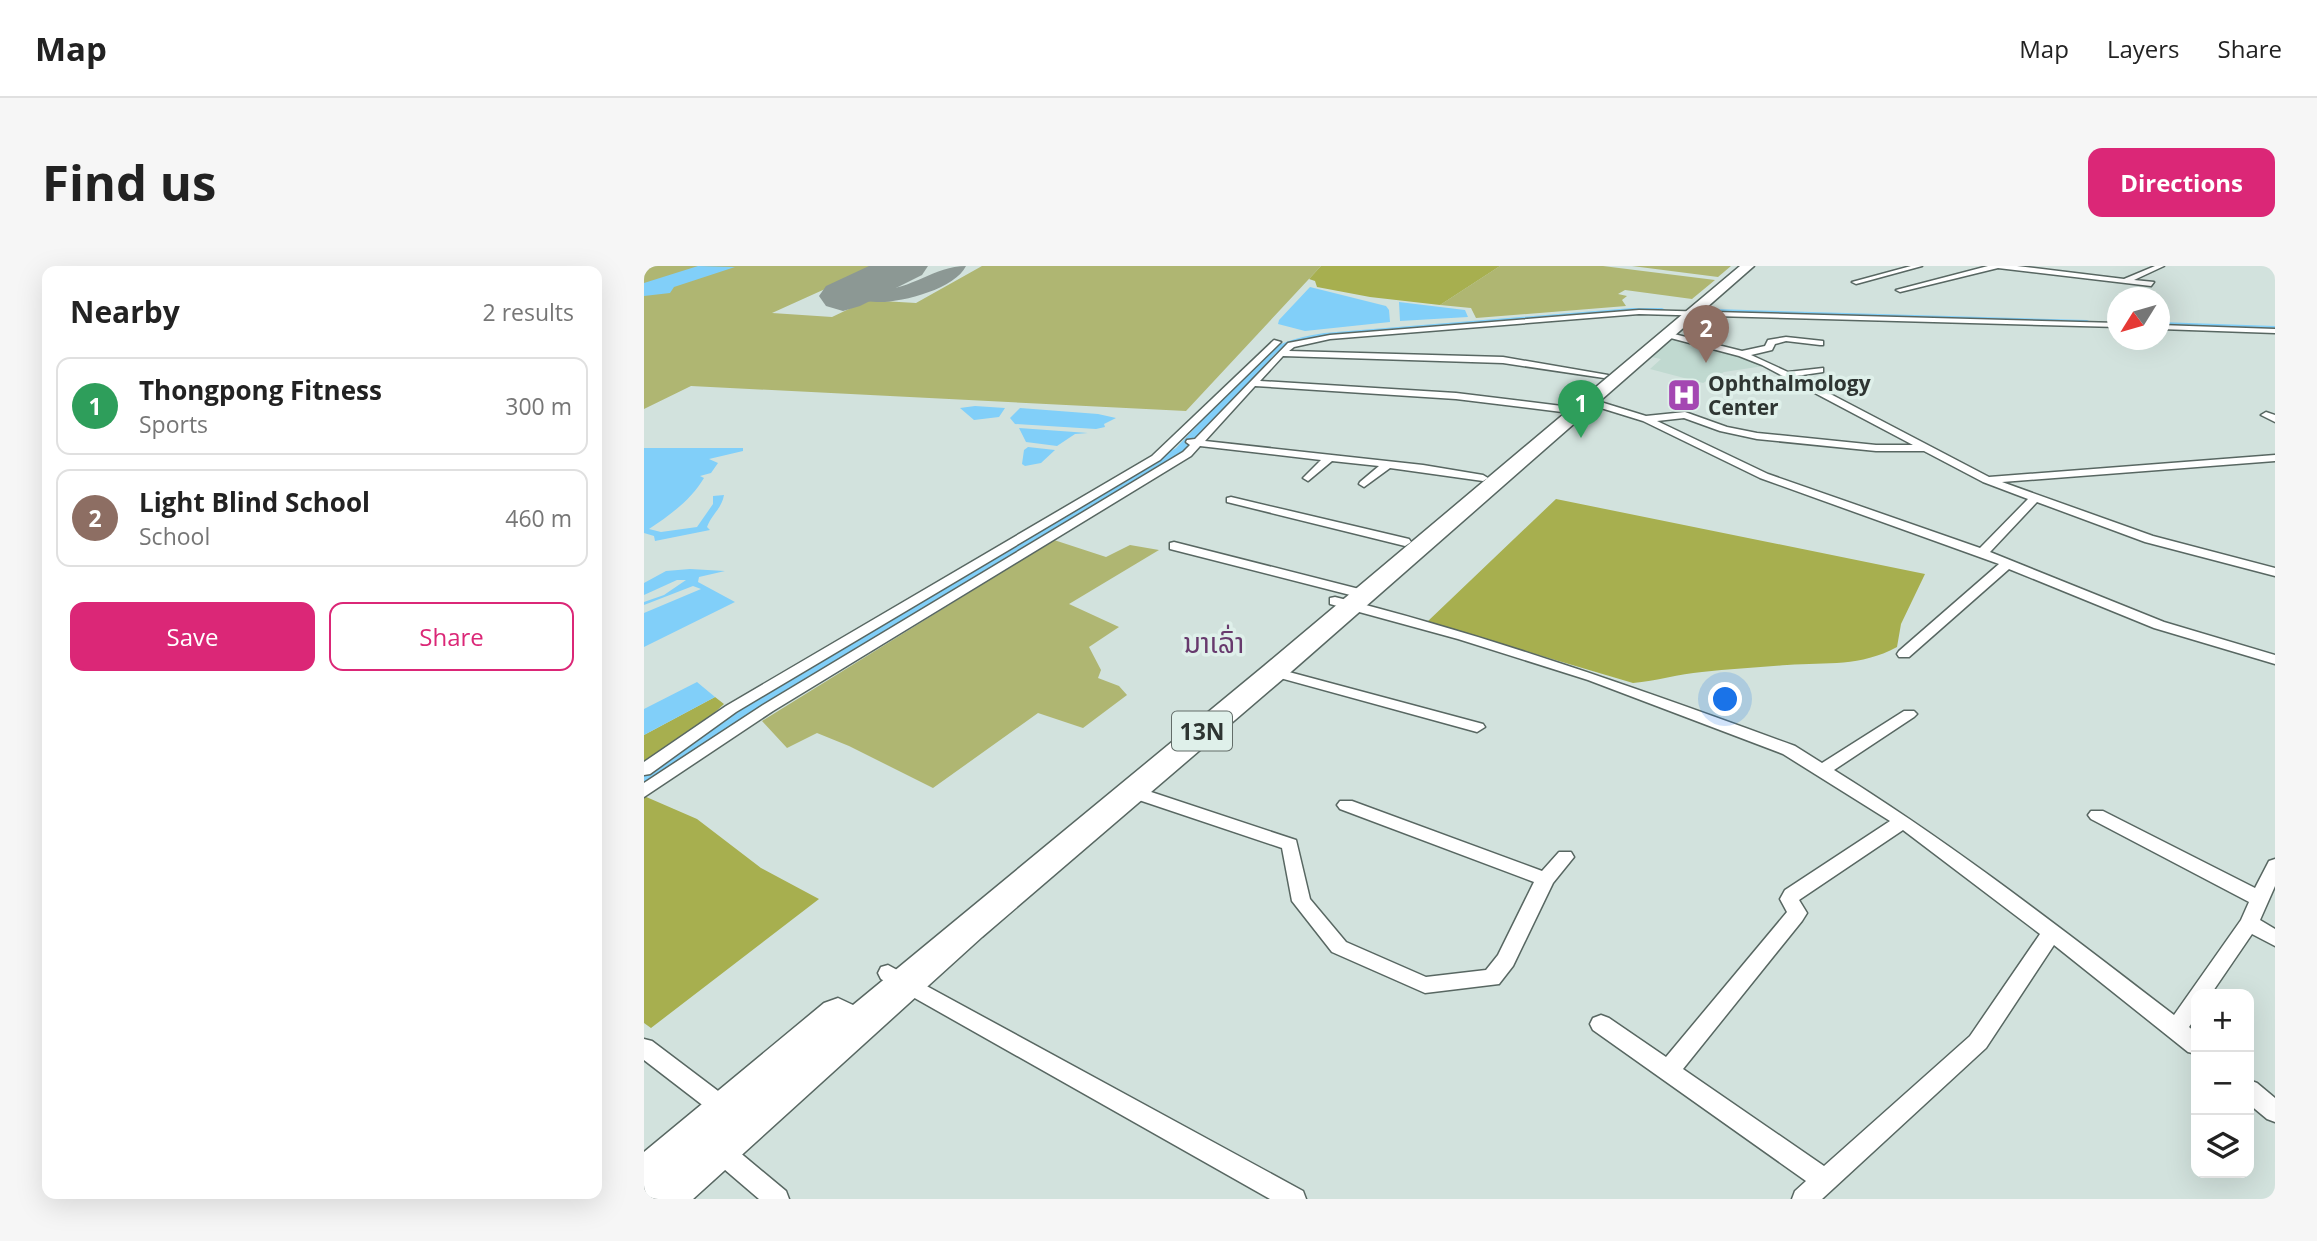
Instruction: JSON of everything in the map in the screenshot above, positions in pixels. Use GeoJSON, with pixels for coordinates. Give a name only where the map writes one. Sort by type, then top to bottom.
{"type":"FeatureCollection","features":[{"type":"Feature","properties":{"kind":"highway","name":"13N"},"geometry":{"type":"LineString","coordinates":[[1684,315],[1736,266]]}},
{"type":"Feature","properties":{"kind":"highway","name":"13N"},"geometry":{"type":"LineString","coordinates":[[644,1181],[726,1111],[897,978],[1274,672],[1405,542],[1748,266]]}},
{"type":"Feature","properties":{"kind":"highway","name":"13N"},"geometry":{"type":"LineString","coordinates":[[659,1199],[897,978],[962,909],[1349,597],[1583,398]]}},
{"type":"Feature","properties":{"kind":"street"},"geometry":{"type":"LineString","coordinates":[[1856,282],[1919,266]]}},
{"type":"Feature","properties":{"kind":"street"},"geometry":{"type":"LineString","coordinates":[[1900,290],[1998,266],[2151,284]]}},
{"type":"Feature","properties":{"kind":"street"},"geometry":{"type":"LineString","coordinates":[[2125,281],[2161,266]]}},
{"type":"Feature","properties":{"kind":"street"},"geometry":{"type":"LineString","coordinates":[[644,791],[768,708],[1187,454],[1186,441],[1277,342],[1293,337],[1640,306],[1684,315],[1742,354],[1789,374],[1987,480],[2148,539],[2275,572]]}},
{"type":"Feature","properties":{"kind":"street"},"geometry":{"type":"LineString","coordinates":[[644,770],[731,709],[1186,441],[1291,345],[1330,337],[1639,312],[2107,323]]}},
{"type":"Feature","properties":{"kind":"street"},"geometry":{"type":"LineString","coordinates":[[2170,325],[2275,328]]}},
{"type":"Feature","properties":{"kind":"street"},"geometry":{"type":"LineString","coordinates":[[1742,354],[1769,348],[1771,342],[1779,340],[1820,343]]}},
{"type":"Feature","properties":{"kind":"street"},"geometry":{"type":"LineString","coordinates":[[1281,353],[1503,360],[1583,398],[1646,419],[1771,479],[1982,553],[2159,625],[2275,660]]}},
{"type":"Feature","properties":{"kind":"street"},"geometry":{"type":"LineString","coordinates":[[1789,374],[1820,370]]}},
{"type":"Feature","properties":{"kind":"street"},"geometry":{"type":"LineString","coordinates":[[1252,383],[1359,391],[1583,398]]}},
{"type":"Feature","properties":{"kind":"street"},"geometry":{"type":"LineString","coordinates":[[1646,419],[1685,415],[1724,429],[1757,436],[1876,448],[1925,448]]}},
{"type":"Feature","properties":{"kind":"street"},"geometry":{"type":"LineString","coordinates":[[1186,441],[1388,464],[1483,478]]}},
{"type":"Feature","properties":{"kind":"street"},"geometry":{"type":"LineString","coordinates":[[1308,478],[1329,458]]}},
{"type":"Feature","properties":{"kind":"street"},"geometry":{"type":"LineString","coordinates":[[1987,480],[2275,458]]}},
{"type":"Feature","properties":{"kind":"street"},"geometry":{"type":"LineString","coordinates":[[1364,484],[1388,464]]}},
{"type":"Feature","properties":{"kind":"street"},"geometry":{"type":"LineString","coordinates":[[1982,553],[2035,498]]}},
{"type":"Feature","properties":{"kind":"street"},"geometry":{"type":"LineString","coordinates":[[1231,500],[1405,542]]}},
{"type":"Feature","properties":{"kind":"street"},"geometry":{"type":"LineString","coordinates":[[1174,546],[1349,597],[1593,677],[1789,750],[1903,821],[1991,885],[2191,1041]]}},
{"type":"Feature","properties":{"kind":"street"},"geometry":{"type":"LineString","coordinates":[[1904,654],[2008,563]]}},
{"type":"Feature","properties":{"kind":"street"},"geometry":{"type":"LineString","coordinates":[[866,631],[888,637]]}},
{"type":"Feature","properties":{"kind":"street"},"geometry":{"type":"LineString","coordinates":[[1274,672],[1477,727]]}},
{"type":"Feature","properties":{"kind":"street"},"geometry":{"type":"LineString","coordinates":[[1823,770],[1909,715]]}},
{"type":"Feature","properties":{"kind":"street"},"geometry":{"type":"LineString","coordinates":[[1130,791],[1290,844],[1301,901],[1339,947],[1425,985],[1492,978],[1506,960],[1545,879],[1565,857]]}},
{"type":"Feature","properties":{"kind":"street"},"geometry":{"type":"LineString","coordinates":[[1346,805],[1545,879]]}},
{"type":"Feature","properties":{"kind":"street"},"geometry":{"type":"LineString","coordinates":[[2097,815],[2260,899]]}},
{"type":"Feature","properties":{"kind":"street"},"geometry":{"type":"LineString","coordinates":[[1669,1070],[1795,916],[1797,913],[1789,899],[1792,895],[1903,821]]}},
{"type":"Feature","properties":{"kind":"street"},"geometry":{"type":"LineString","coordinates":[[2203,989],[2249,923],[2275,866]]}},
{"type":"Feature","properties":{"kind":"street"},"geometry":{"type":"LineString","coordinates":[[2249,923],[2275,938]]}},
{"type":"Feature","properties":{"kind":"street"},"geometry":{"type":"LineString","coordinates":[[1804,1199],[1978,1042],[2051,934]]}},
{"type":"Feature","properties":{"kind":"street"},"geometry":{"type":"LineString","coordinates":[[897,978],[1294,1199]]}},
{"type":"Feature","properties":{"kind":"street"},"geometry":{"type":"LineString","coordinates":[[2177,1028],[2191,1007]]}},
{"type":"Feature","properties":{"kind":"street"},"geometry":{"type":"LineString","coordinates":[[1601,1024],[1824,1180]]}},
{"type":"Feature","properties":{"kind":"street"},"geometry":{"type":"LineString","coordinates":[[644,1048],[726,1111]]}},
{"type":"Feature","properties":{"kind":"street"},"geometry":{"type":"LineString","coordinates":[[2254,1094],[2275,1112]]}},
{"type":"Feature","properties":{"kind":"street"},"geometry":{"type":"LineString","coordinates":[[717,1148],[777,1199]]}},
{"type":"Feature","properties":{"kind":"shaded area"},"geometry":{"type":"Polygon","coordinates":[[[1673,337],[1734,354],[1764,366],[1724,372],[1703,383],[1650,369],[1661,359],[1646,356],[1673,337]]]}},
{"type":"Feature","properties":{"kind":"green space"},"geometry":{"type":"Polygon","coordinates":[[[644,266],[876,266],[772,313],[832,317],[872,298],[916,303],[982,266],[1321,266],[1186,411],[691,386],[644,409],[644,266]]]}},
{"type":"Feature","properties":{"kind":"green space"},"geometry":{"type":"Polygon","coordinates":[[[1321,266],[1500,266],[1440,305],[1370,297],[1317,287],[1315,281],[1309,279],[1321,266]]]}},
{"type":"Feature","properties":{"kind":"green space"},"geometry":{"type":"Polygon","coordinates":[[[1500,266],[1603,266],[1715,280],[1692,299],[1625,290],[1618,294],[1627,296],[1622,300],[1626,306],[1476,318],[1471,308],[1440,305],[1500,266]]]}},
{"type":"Feature","properties":{"kind":"green space"},"geometry":{"type":"Polygon","coordinates":[[[1632,266],[1731,266],[1718,277],[1632,266]]]}},
{"type":"Feature","properties":{"kind":"green space"},"geometry":{"type":"Polygon","coordinates":[[[1556,499],[1925,574],[1901,624],[1897,647],[1870,658],[1693,673],[1633,683],[1427,622],[1556,499]]]}},
{"type":"Feature","properties":{"kind":"green space"},"geometry":{"type":"Polygon","coordinates":[[[1054,540],[1106,557],[1130,545],[1159,550],[1069,604],[1119,627],[1089,647],[1101,670],[1098,678],[1119,686],[1127,695],[1083,728],[1038,713],[933,788],[817,733],[787,748],[762,721],[1054,540]]]}},
{"type":"Feature","properties":{"kind":"green space"},"geometry":{"type":"Polygon","coordinates":[[[715,697],[724,704],[701,725],[644,762],[644,735],[715,697]]]}},
{"type":"Feature","properties":{"kind":"green space"},"geometry":{"type":"Polygon","coordinates":[[[644,796],[697,819],[761,868],[819,899],[651,1028],[644,1023],[644,796]]]}},
{"type":"Feature","properties":{"kind":"water"},"geometry":{"type":"Polygon","coordinates":[[[698,266],[735,267],[674,287],[670,293],[644,296],[644,283],[698,266]]]}},
{"type":"Feature","properties":{"kind":"water"},"geometry":{"type":"Polygon","coordinates":[[[1310,287],[1386,306],[1390,322],[1305,331],[1278,324],[1310,287]]]}},
{"type":"Feature","properties":{"kind":"water"},"geometry":{"type":"Polygon","coordinates":[[[1399,302],[1465,310],[1468,317],[1400,321],[1399,302]]]}},
{"type":"Feature","properties":{"kind":"water"},"geometry":{"type":"Polygon","coordinates":[[[960,408],[1005,408],[999,417],[974,420],[960,408]]]}},
{"type":"Feature","properties":{"kind":"water"},"geometry":{"type":"Polygon","coordinates":[[[1020,408],[1098,414],[1116,418],[1104,424],[1105,427],[1096,429],[1015,424],[1010,418],[1020,408]]]}},
{"type":"Feature","properties":{"kind":"water"},"geometry":{"type":"Polygon","coordinates":[[[1019,428],[1088,433],[1075,434],[1057,446],[1026,442],[1019,428]]]}},
{"type":"Feature","properties":{"kind":"water"},"geometry":{"type":"Polygon","coordinates":[[[1028,447],[1055,450],[1041,463],[1025,466],[1022,464],[1024,450],[1028,447]]]}},
{"type":"Feature","properties":{"kind":"water"},"geometry":{"type":"Polygon","coordinates":[[[644,448],[743,448],[743,451],[709,459],[718,463],[711,473],[700,476],[704,478],[686,500],[649,529],[661,532],[697,527],[713,504],[713,496],[724,495],[707,527],[710,530],[655,541],[654,536],[644,533],[644,448]]]}},
{"type":"Feature","properties":{"kind":"water"},"geometry":{"type":"Polygon","coordinates":[[[666,571],[725,571],[699,577],[698,582],[735,602],[644,647],[644,613],[701,589],[693,586],[644,605],[644,602],[664,595],[686,580],[677,580],[644,595],[644,583],[666,571]]]}},
{"type":"Feature","properties":{"kind":"water"},"geometry":{"type":"Polygon","coordinates":[[[697,682],[715,697],[644,735],[644,709],[697,682]]]}},
{"type":"Feature","properties":{"kind":"waterway"},"geometry":{"type":"LineString","coordinates":[[644,780],[741,713],[862,643],[1180,450],[1273,351],[1280,347],[1332,335],[1632,310],[1662,310]]}},
{"type":"Feature","properties":{"kind":"waterway"},"geometry":{"type":"LineString","coordinates":[[1714,311],[2087,322]]}},
{"type":"Feature","properties":{"kind":"waterway"},"geometry":{"type":"LineString","coordinates":[[2170,324],[2275,328]]}},
{"type":"Feature","properties":{"kind":"taxiway"},"geometry":{"type":"LineString","coordinates":[[898,270],[856,282],[848,288],[851,292],[865,295],[904,293],[954,272],[957,266]]}},
{"type":"Feature","properties":{"kind":"runway"},"geometry":{"type":"LineString","coordinates":[[843,296],[906,266]]}},
{"type":"Feature","properties":{"kind":"place","name":"Light Blind School"},"geometry":{"type":"Point","coordinates":[1706,363]}},
{"type":"Feature","properties":{"kind":"place","name":"Ophthalmology Center"},"geometry":{"type":"Point","coordinates":[1684,395]}},
{"type":"Feature","properties":{"kind":"place","name":"Thongpong Fitness"},"geometry":{"type":"Point","coordinates":[1581,438]}},
{"type":"Feature","properties":{"kind":"district","name":"ນາເລົ່າ"},"geometry":{"type":"Point","coordinates":[1214,642]}}]}
